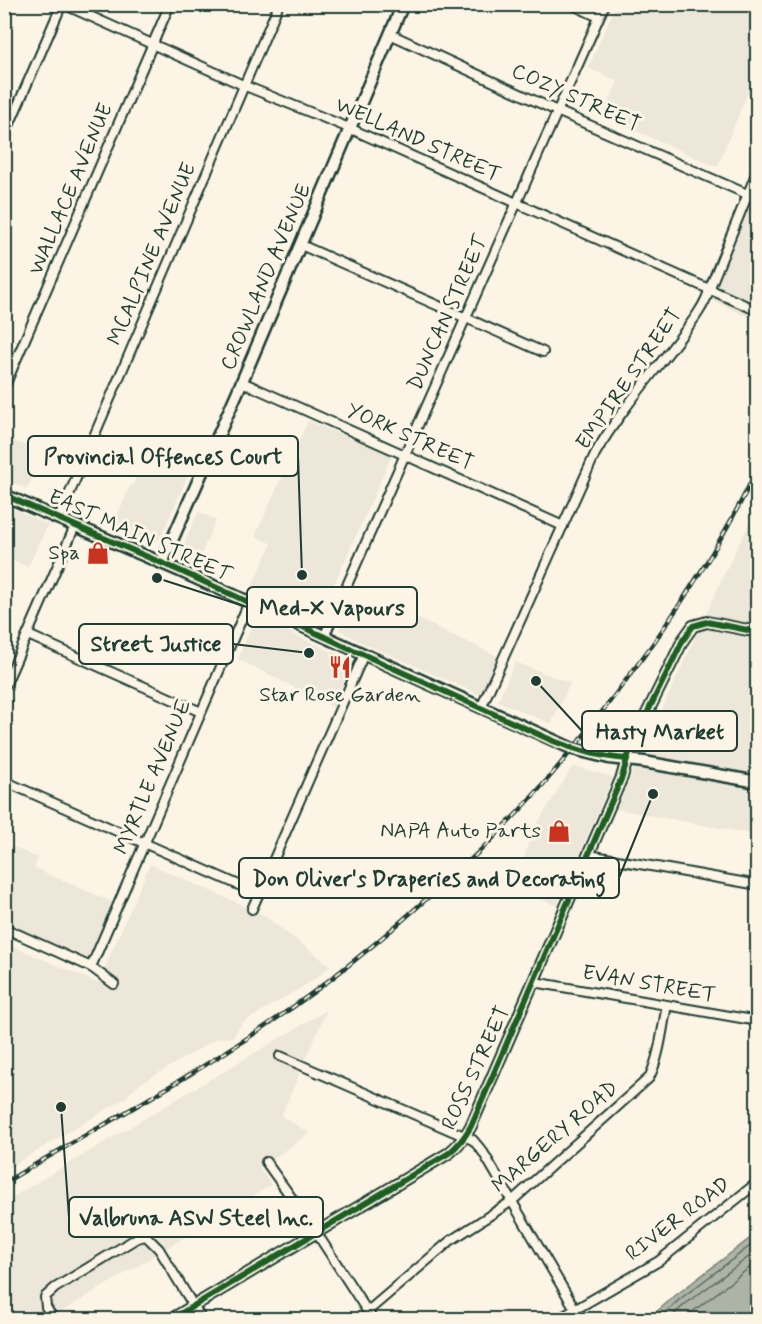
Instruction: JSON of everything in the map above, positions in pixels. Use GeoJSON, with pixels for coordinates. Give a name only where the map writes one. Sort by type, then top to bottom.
{"type":"FeatureCollection","features":[{"type":"Feature","properties":{"kind":"main road","name":"CROWLAND AVENUE"},"geometry":{"type":"LineString","coordinates":[[162,563],[242,382],[403,4]]}},
{"type":"Feature","properties":{"kind":"main road","name":"EAST MAIN STREET"},"geometry":{"type":"LineString","coordinates":[[4,495],[162,563],[573,749],[609,758],[627,759],[758,782]]}},
{"type":"Feature","properties":{"kind":"street","name":"WELLAND STREET"},"geometry":{"type":"LineString","coordinates":[[63,4],[243,85],[349,128],[758,311]]}},
{"type":"Feature","properties":{"kind":"street"},"geometry":{"type":"LineString","coordinates":[[4,138],[63,4]]}},
{"type":"Feature","properties":{"kind":"street","name":"WALLACE AVENUE"},"geometry":{"type":"LineString","coordinates":[[4,388],[170,4]]}},
{"type":"Feature","properties":{"kind":"street","name":"MCALPINE AVENUE"},"geometry":{"type":"LineString","coordinates":[[58,518],[279,4]]}},
{"type":"Feature","properties":{"kind":"street"},"geometry":{"type":"LineString","coordinates":[[571,4],[599,17]]}},
{"type":"Feature","properties":{"kind":"street","name":"DUNCAN STREET"},"geometry":{"type":"LineString","coordinates":[[324,637],[604,4]]}},
{"type":"Feature","properties":{"kind":"street","name":"COZY STREET"},"geometry":{"type":"LineString","coordinates":[[390,34],[557,111],[747,194]]}},
{"type":"Feature","properties":{"kind":"street","name":"EMPIRE STREET"},"geometry":{"type":"LineString","coordinates":[[481,708],[595,454],[604,438],[707,298],[758,169]]}},
{"type":"Feature","properties":{"kind":"street"},"geometry":{"type":"LineString","coordinates":[[301,245],[543,352]]}},
{"type":"Feature","properties":{"kind":"street","name":"YORK STREET"},"geometry":{"type":"LineString","coordinates":[[242,382],[563,526]]}},
{"type":"Feature","properties":{"kind":"street"},"geometry":{"type":"LineString","coordinates":[[4,688],[75,525]]}},
{"type":"Feature","properties":{"kind":"street","name":"MYRTLE AVENUE"},"geometry":{"type":"LineString","coordinates":[[91,967],[249,602]]}},
{"type":"Feature","properties":{"kind":"street","name":"ROSS STREET"},"geometry":{"type":"LineString","coordinates":[[170,1320],[449,1153],[466,1137],[622,777],[630,746],[683,640],[693,626],[707,622],[758,632]]}},
{"type":"Feature","properties":{"kind":"street"},"geometry":{"type":"LineString","coordinates":[[28,635],[201,712]]}},
{"type":"Feature","properties":{"kind":"street"},"geometry":{"type":"LineString","coordinates":[[252,909],[364,654]]}},
{"type":"Feature","properties":{"kind":"street"},"geometry":{"type":"LineString","coordinates":[[4,781],[259,894]]}},
{"type":"Feature","properties":{"kind":"street"},"geometry":{"type":"LineString","coordinates":[[589,855],[758,885]]}},
{"type":"Feature","properties":{"kind":"street"},"geometry":{"type":"LineString","coordinates":[[4,928],[91,967],[114,984]]}},
{"type":"Feature","properties":{"kind":"street","name":"EVAN STREET"},"geometry":{"type":"LineString","coordinates":[[534,982],[758,1021]]}},
{"type":"Feature","properties":{"kind":"street","name":"MARGERY ROAD"},"geometry":{"type":"LineString","coordinates":[[368,1311],[450,1241],[512,1201],[649,1078],[657,1056],[667,1005]]}},
{"type":"Feature","properties":{"kind":"street"},"geometry":{"type":"LineString","coordinates":[[280,1056],[473,1140],[483,1152],[575,1309]]}},
{"type":"Feature","properties":{"kind":"street"},"geometry":{"type":"LineString","coordinates":[[266,1162],[316,1232],[372,1319]]}},
{"type":"Feature","properties":{"kind":"street","name":"RIVER ROAD"},"geometry":{"type":"LineString","coordinates":[[557,1320],[658,1261],[758,1182]]}},
{"type":"Feature","properties":{"kind":"street"},"geometry":{"type":"LineString","coordinates":[[54,1320],[46,1307],[46,1296],[55,1288],[137,1238],[146,1236],[159,1249],[202,1320]]}},
{"type":"Feature","properties":{"kind":"shaded area"},"geometry":{"type":"Polygon","coordinates":[[[616,5],[757,5],[757,98],[747,94],[717,167],[603,116],[618,81],[588,68],[616,5]]]}},
{"type":"Feature","properties":{"kind":"shaded area"},"geometry":{"type":"Polygon","coordinates":[[[757,169],[757,321],[707,298],[757,169]]]}},
{"type":"Feature","properties":{"kind":"shaded area"},"geometry":{"type":"Polygon","coordinates":[[[308,421],[392,455],[320,616],[251,588],[272,544],[255,536],[308,421]]]}},
{"type":"Feature","properties":{"kind":"shaded area"},"geometry":{"type":"Polygon","coordinates":[[[4,437],[44,453],[27,489],[5,479],[4,437]]]}},
{"type":"Feature","properties":{"kind":"shaded area"},"geometry":{"type":"Polygon","coordinates":[[[149,452],[190,471],[160,539],[149,543],[112,528],[130,486],[149,452]]]}},
{"type":"Feature","properties":{"kind":"shaded area"},"geometry":{"type":"Polygon","coordinates":[[[5,505],[48,525],[28,567],[5,557],[5,505]]]}},
{"type":"Feature","properties":{"kind":"shaded area"},"geometry":{"type":"Polygon","coordinates":[[[757,508],[757,835],[616,809],[730,562],[757,508]]]}},
{"type":"Feature","properties":{"kind":"shaded area"},"geometry":{"type":"Polygon","coordinates":[[[198,512],[216,520],[196,566],[178,558],[198,512]]]}},
{"type":"Feature","properties":{"kind":"shaded area"},"geometry":{"type":"Polygon","coordinates":[[[357,590],[501,658],[483,696],[339,630],[357,590]]]}},
{"type":"Feature","properties":{"kind":"shaded area"},"geometry":{"type":"Polygon","coordinates":[[[255,617],[353,661],[333,707],[238,659],[255,617]]]}},
{"type":"Feature","properties":{"kind":"shaded area"},"geometry":{"type":"Polygon","coordinates":[[[515,662],[570,683],[551,724],[498,701],[515,662]]]}},
{"type":"Feature","properties":{"kind":"shaded area"},"geometry":{"type":"Polygon","coordinates":[[[573,766],[613,777],[557,906],[516,888],[531,834],[573,766]]]}},
{"type":"Feature","properties":{"kind":"shaded area"},"geometry":{"type":"Polygon","coordinates":[[[4,843],[38,858],[34,868],[112,902],[88,958],[5,925],[4,843]]]}},
{"type":"Feature","properties":{"kind":"shaded area"},"geometry":{"type":"Polygon","coordinates":[[[150,864],[262,914],[331,966],[312,981],[242,1023],[233,1037],[218,1038],[138,1085],[124,1099],[5,1170],[5,943],[98,983],[150,864]]]}},
{"type":"Feature","properties":{"kind":"shaded area"},"geometry":{"type":"Polygon","coordinates":[[[327,1010],[281,1116],[310,1133],[260,1168],[271,1185],[53,1317],[54,1319],[5,1319],[4,1202],[327,1010]]]}},
{"type":"Feature","properties":{"kind":"water"},"geometry":{"type":"Polygon","coordinates":[[[757,1233],[757,1314],[752,1319],[648,1319],[676,1295],[757,1233]]]}},
{"type":"Feature","properties":{"kind":"railway"},"geometry":{"type":"LineString","coordinates":[[4,1183],[174,1084],[273,1021],[356,959],[478,853],[562,762],[652,645],[709,558],[758,467]]}},
{"type":"Feature","properties":{"kind":"cycle path"},"geometry":{"type":"LineString","coordinates":[[4,495],[178,570],[551,740],[607,757],[627,759]]}},
{"type":"Feature","properties":{"kind":"cycle path"},"geometry":{"type":"LineString","coordinates":[[170,1320],[449,1153],[459,1144],[471,1126],[622,777],[631,746],[683,640],[693,626],[707,622],[758,632]]}},
{"type":"Feature","properties":{"kind":"place","name":"Spa"},"geometry":{"type":"Point","coordinates":[98,553]}},
{"type":"Feature","properties":{"kind":"place","name":"Provincial Offences Court"},"geometry":{"type":"Point","coordinates":[302,575]}},
{"type":"Feature","properties":{"kind":"place","name":"Med-X Vapours"},"geometry":{"type":"Point","coordinates":[157,578]}},
{"type":"Feature","properties":{"kind":"place","name":"Street Justice"},"geometry":{"type":"Point","coordinates":[309,653]}},
{"type":"Feature","properties":{"kind":"place","name":"Star Rose Garden"},"geometry":{"type":"Point","coordinates":[340,667]}},
{"type":"Feature","properties":{"kind":"place","name":"Hasty Market"},"geometry":{"type":"Point","coordinates":[536,681]}},
{"type":"Feature","properties":{"kind":"place","name":"Don Oliver's Draperies and Decorating"},"geometry":{"type":"Point","coordinates":[653,794]}},
{"type":"Feature","properties":{"kind":"place","name":"NAPA Auto Parts"},"geometry":{"type":"Point","coordinates":[559,831]}},
{"type":"Feature","properties":{"kind":"place","name":"Valbruna ASW Steel Inc."},"geometry":{"type":"Point","coordinates":[61,1107]}}]}
